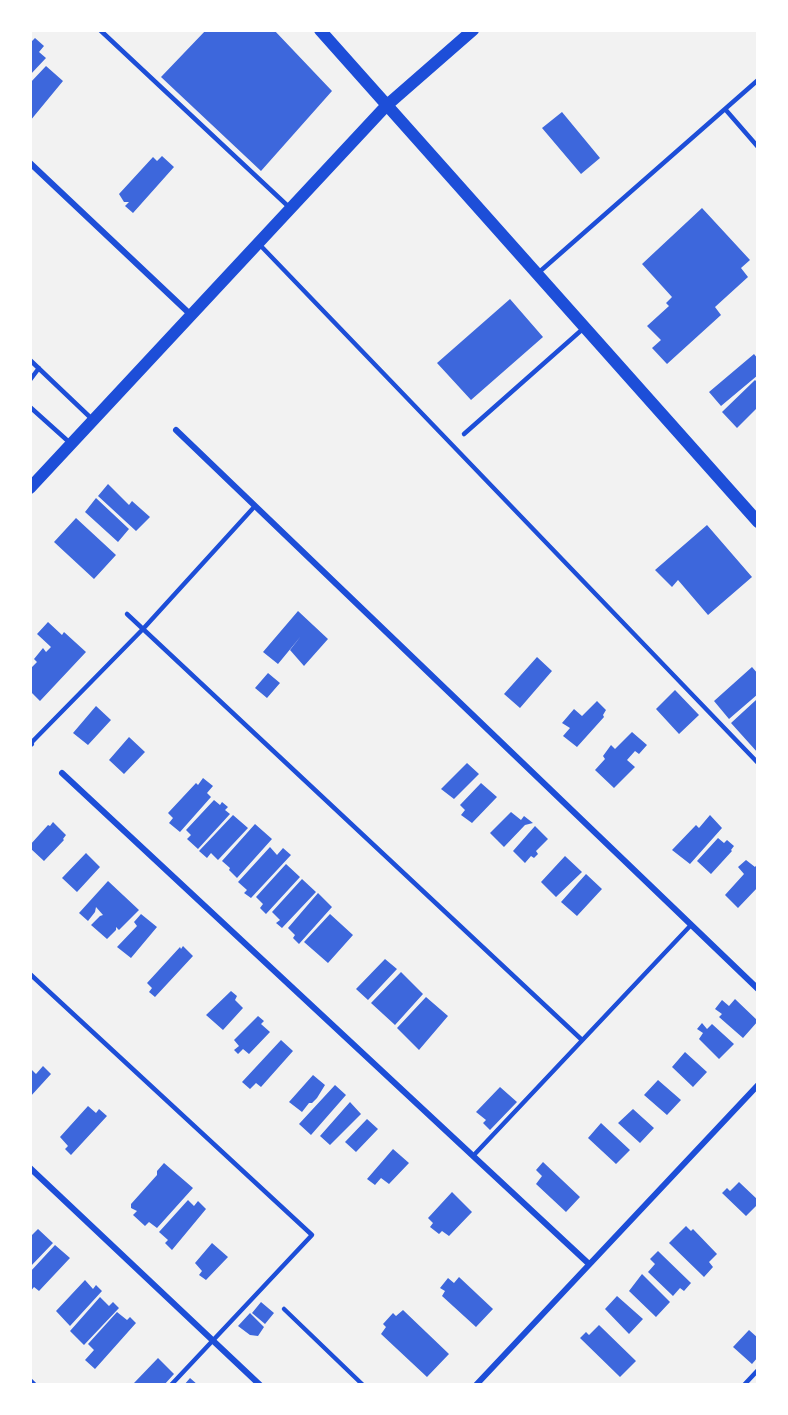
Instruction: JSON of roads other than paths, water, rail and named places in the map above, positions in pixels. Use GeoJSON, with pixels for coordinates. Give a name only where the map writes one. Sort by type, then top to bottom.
{"type":"FeatureCollection","features":[{"type":"Feature","properties":{"kind":"main road"},"geometry":{"type":"LineString","coordinates":[[320,30],[758,522]]}},
{"type":"Feature","properties":{"kind":"main road"},"geometry":{"type":"LineString","coordinates":[[30,488],[386,106],[473,30]]}},
{"type":"Feature","properties":{"kind":"street"},"geometry":{"type":"LineString","coordinates":[[30,163],[191,315]]}},
{"type":"Feature","properties":{"kind":"street"},"geometry":{"type":"LineString","coordinates":[[176,430],[758,989]]}},
{"type":"Feature","properties":{"kind":"street"},"geometry":{"type":"LineString","coordinates":[[62,773],[589,1264]]}},
{"type":"Feature","properties":{"kind":"street"},"geometry":{"type":"LineString","coordinates":[[476,1385],[758,1085]]}},
{"type":"Feature","properties":{"kind":"street"},"geometry":{"type":"LineString","coordinates":[[30,1168],[260,1385]]}},
{"type":"Feature","properties":{"kind":"lane"},"geometry":{"type":"LineString","coordinates":[[100,30],[290,208]]}},
{"type":"Feature","properties":{"kind":"lane"},"geometry":{"type":"LineString","coordinates":[[536,274],[758,80]]}},
{"type":"Feature","properties":{"kind":"lane"},"geometry":{"type":"LineString","coordinates":[[724,109],[758,147]]}},
{"type":"Feature","properties":{"kind":"lane"},"geometry":{"type":"LineString","coordinates":[[258,243],[758,763]]}},
{"type":"Feature","properties":{"kind":"lane"},"geometry":{"type":"LineString","coordinates":[[464,434],[585,327]]}},
{"type":"Feature","properties":{"kind":"lane"},"geometry":{"type":"LineString","coordinates":[[30,360],[93,420]]}},
{"type":"Feature","properties":{"kind":"lane"},"geometry":{"type":"LineString","coordinates":[[30,380],[39,368]]}},
{"type":"Feature","properties":{"kind":"lane"},"geometry":{"type":"LineString","coordinates":[[30,407],[71,444]]}},
{"type":"Feature","properties":{"kind":"lane"},"geometry":{"type":"LineString","coordinates":[[30,744],[143,629],[255,506]]}},
{"type":"Feature","properties":{"kind":"lane"},"geometry":{"type":"LineString","coordinates":[[127,614],[582,1040]]}},
{"type":"Feature","properties":{"kind":"lane"},"geometry":{"type":"LineString","coordinates":[[472,1156],[691,925]]}},
{"type":"Feature","properties":{"kind":"lane"},"geometry":{"type":"LineString","coordinates":[[30,974],[312,1235],[171,1385]]}},
{"type":"Feature","properties":{"kind":"lane"},"geometry":{"type":"LineString","coordinates":[[284,1309],[363,1385]]}},
{"type":"Feature","properties":{"kind":"lane"},"geometry":{"type":"LineString","coordinates":[[744,1385],[758,1370]]}},
{"type":"Feature","properties":{"kind":"lane"},"geometry":{"type":"LineString","coordinates":[[30,1380],[35,1385]]}}]}
